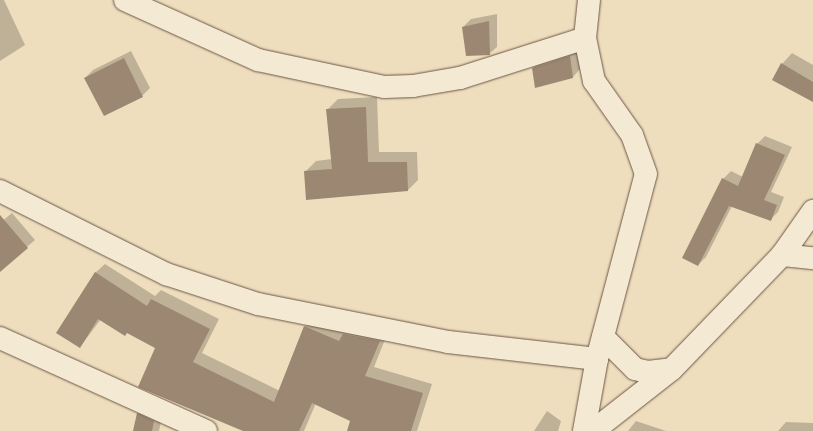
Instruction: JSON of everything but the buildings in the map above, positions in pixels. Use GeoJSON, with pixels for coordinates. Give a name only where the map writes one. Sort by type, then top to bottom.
{"type":"FeatureCollection","features":[{"type":"Feature","properties":{"kind":"street"},"geometry":{"type":"LineString","coordinates":[[125,0],[258,60],[384,87],[413,86],[460,78],[585,38]]}},
{"type":"Feature","properties":{"kind":"street"},"geometry":{"type":"LineString","coordinates":[[584,431],[597,359],[646,174],[632,135],[594,81],[585,38],[589,0]]}},
{"type":"Feature","properties":{"kind":"street"},"geometry":{"type":"LineString","coordinates":[[0,191],[166,274],[258,304],[448,342],[597,359]]}},
{"type":"Feature","properties":{"kind":"street"},"geometry":{"type":"LineString","coordinates":[[593,431],[672,369],[782,255],[813,211]]}},
{"type":"Feature","properties":{"kind":"street"},"geometry":{"type":"LineString","coordinates":[[782,255],[813,258]]}},
{"type":"Feature","properties":{"kind":"street"},"geometry":{"type":"LineString","coordinates":[[603,337],[635,369],[648,372],[672,369]]}},
{"type":"Feature","properties":{"kind":"street"},"geometry":{"type":"LineString","coordinates":[[0,338],[206,431]]}}]}
